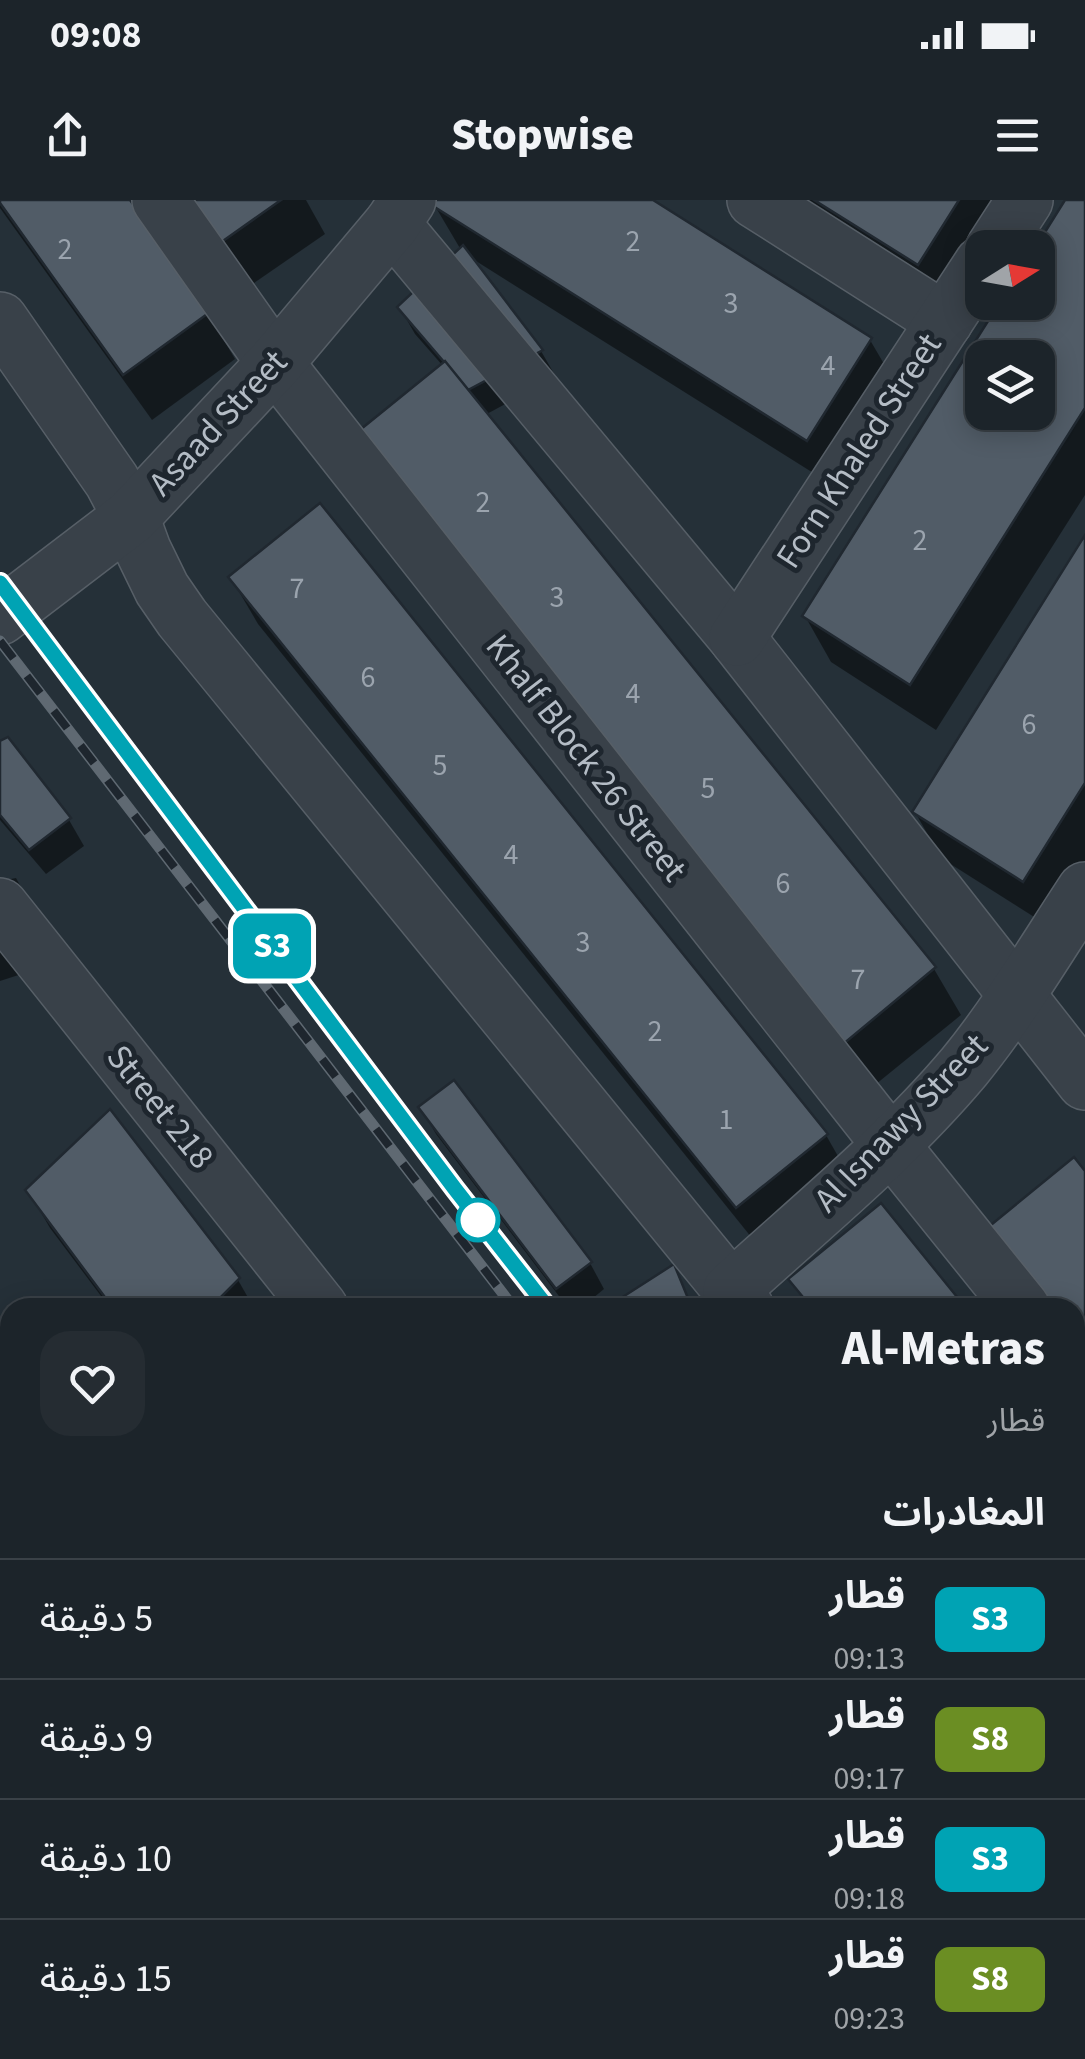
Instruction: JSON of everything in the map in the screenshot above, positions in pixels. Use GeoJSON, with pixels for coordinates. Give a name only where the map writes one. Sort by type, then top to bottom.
{"type":"FeatureCollection","features":[{"type":"Feature","properties":{"kind":"street","name":"Khalf Block 26 Street"},"geometry":{"type":"LineString","coordinates":[[160,200],[274,363],[1014,1298]]}},
{"type":"Feature","properties":{"kind":"street"},"geometry":{"type":"LineString","coordinates":[[755,200],[945,321]]}},
{"type":"Feature","properties":{"kind":"street"},"geometry":{"type":"LineString","coordinates":[[1006,230],[1025,200]]}},
{"type":"Feature","properties":{"kind":"street","name":"Asaad Street"},"geometry":{"type":"LineString","coordinates":[[0,617],[131,517],[274,363],[400,212]]}},
{"type":"Feature","properties":{"kind":"street"},"geometry":{"type":"LineString","coordinates":[[400,212],[1085,1082]]}},
{"type":"Feature","properties":{"kind":"street","name":"Forn Khaled Street"},"geometry":{"type":"LineString","coordinates":[[736,638],[965,290]]}},
{"type":"Feature","properties":{"kind":"street"},"geometry":{"type":"LineString","coordinates":[[0,320],[112,481],[162,589],[182,618],[738,1298]]}},
{"type":"Feature","properties":{"kind":"street","name":"Al Isnawy Street"},"geometry":{"type":"LineString","coordinates":[[738,1298],[964,1066],[1085,890]]}},
{"type":"Feature","properties":{"kind":"street","name":"Street 218"},"geometry":{"type":"LineString","coordinates":[[0,906],[312,1298]]}},
{"type":"Feature","properties":{"kind":"building"},"geometry":{"type":"Polygon","coordinates":[[[0,200],[130,200],[210,312],[123,375],[0,200]]]}},
{"type":"Feature","properties":{"kind":"building"},"geometry":{"type":"Polygon","coordinates":[[[180,200],[281,200],[213,248],[180,200]]]}},
{"type":"Feature","properties":{"kind":"building"},"geometry":{"type":"Polygon","coordinates":[[[436,200],[653,200],[872,338],[807,441],[433,206],[436,200]]]}},
{"type":"Feature","properties":{"kind":"building"},"geometry":{"type":"Polygon","coordinates":[[[814,200],[959,200],[918,265],[814,200]]]}},
{"type":"Feature","properties":{"kind":"building"},"geometry":{"type":"Polygon","coordinates":[[[1065,200],[1085,200],[1085,408],[910,685],[802,616],[965,358],[965,430],[1055,430],[1055,340],[976,340],[989,320],[1055,320],[1055,230],[1046,230],[1065,200]]]}},
{"type":"Feature","properties":{"kind":"building"},"geometry":{"type":"Polygon","coordinates":[[[463,245],[543,350],[468,390],[397,307],[463,245]]]}},
{"type":"Feature","properties":{"kind":"building"},"geometry":{"type":"Polygon","coordinates":[[[445,361],[936,967],[842,1045],[350,438],[445,361]]]}},
{"type":"Feature","properties":{"kind":"building"},"geometry":{"type":"Polygon","coordinates":[[[320,503],[828,1134],[736,1208],[228,577],[320,503]]]}},
{"type":"Feature","properties":{"kind":"building"},"geometry":{"type":"Polygon","coordinates":[[[1085,535],[1085,783],[1023,882],[912,812],[1085,535]]]}},
{"type":"Feature","properties":{"kind":"building"},"geometry":{"type":"Polygon","coordinates":[[[8,737],[71,818],[29,850],[0,815],[0,741],[8,737]]]}},
{"type":"Feature","properties":{"kind":"building"},"geometry":{"type":"Polygon","coordinates":[[[454,1080],[592,1262],[556,1289],[418,1107],[454,1080]]]}},
{"type":"Feature","properties":{"kind":"building"},"geometry":{"type":"Polygon","coordinates":[[[110,1109],[240,1278],[220,1298],[106,1298],[25,1190],[110,1109]]]}},
{"type":"Feature","properties":{"kind":"building"},"geometry":{"type":"Polygon","coordinates":[[[1074,1157],[1085,1171],[1085,1298],[1041,1298],[986,1229],[1074,1157]]]}},
{"type":"Feature","properties":{"kind":"building"},"geometry":{"type":"Polygon","coordinates":[[[881,1203],[958,1298],[804,1298],[788,1279],[881,1203]]]}},
{"type":"Feature","properties":{"kind":"building"},"geometry":{"type":"Polygon","coordinates":[[[674,1264],[688,1298],[621,1298],[674,1264]]]}},
{"type":"Feature","properties":{"kind":"railway"},"geometry":{"type":"LineString","coordinates":[[0,583],[539,1298]]}},
{"type":"Feature","properties":{"kind":"railway"},"geometry":{"type":"LineString","coordinates":[[0,641],[506,1298]]}},
{"type":"Feature","properties":{"kind":"train","name":"S3"},"geometry":{"type":"LineString","coordinates":[[0,583],[540,1298]]}}]}
